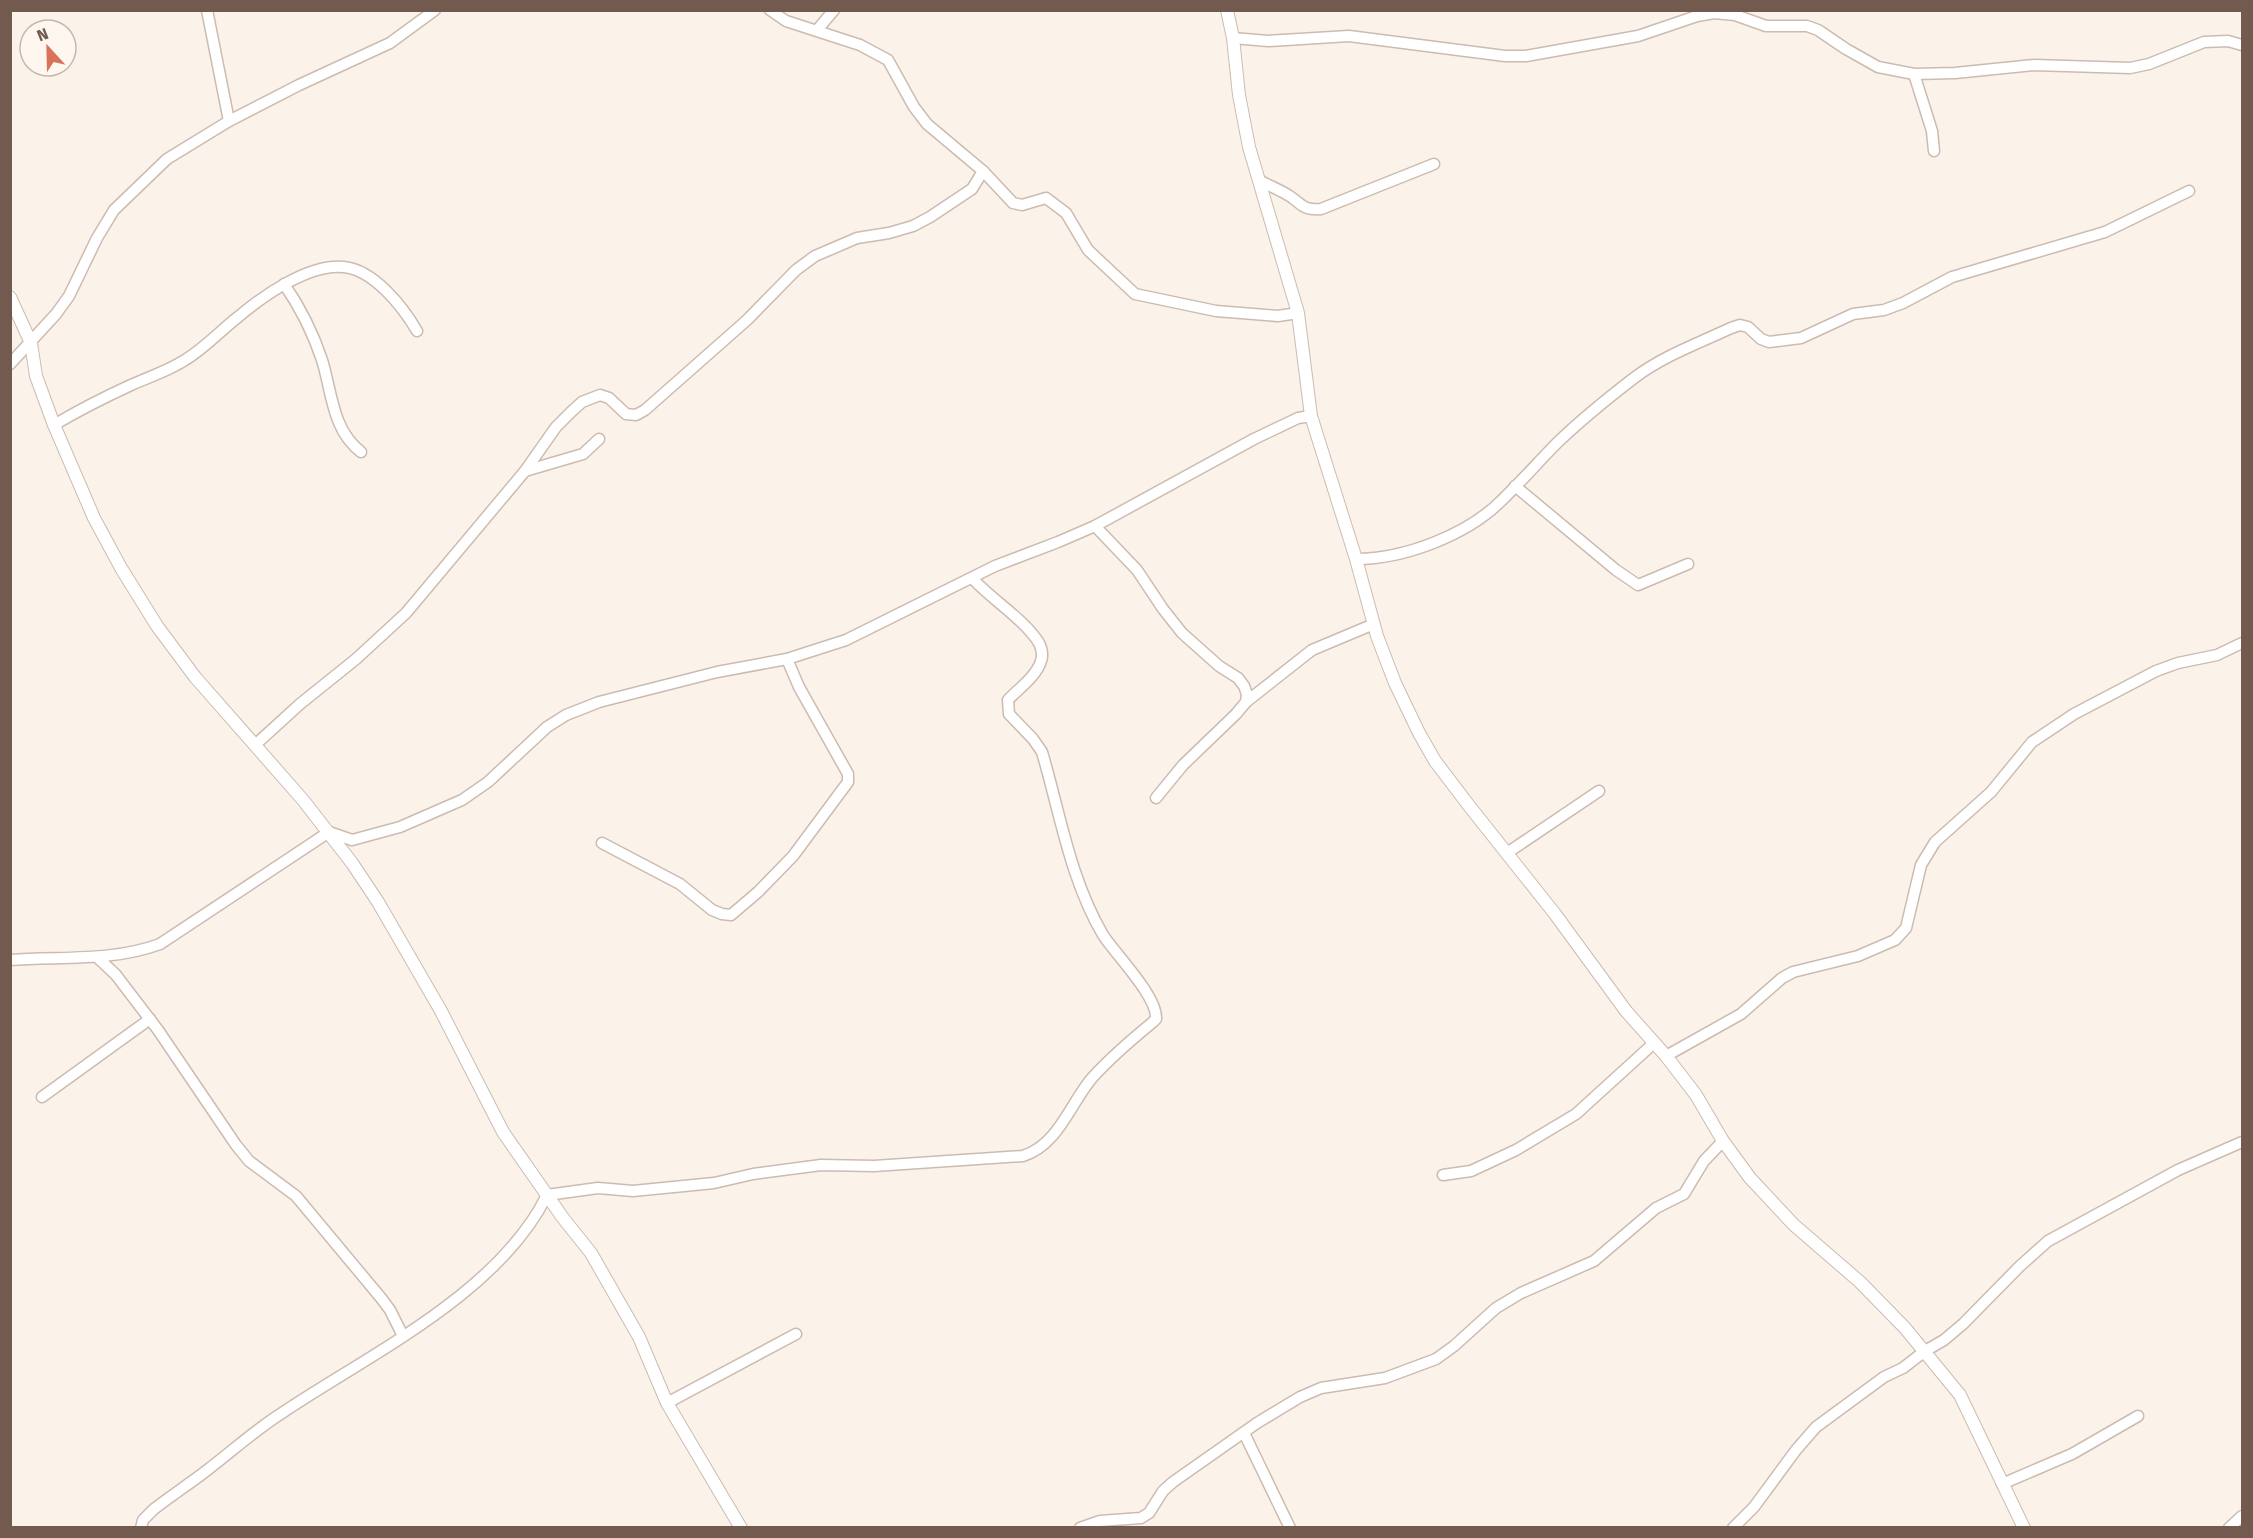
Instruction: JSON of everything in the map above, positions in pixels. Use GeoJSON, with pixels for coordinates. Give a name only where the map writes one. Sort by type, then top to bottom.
{"type":"FeatureCollection","features":[{"type":"Feature","properties":{"kind":"street"},"geometry":{"type":"LineString","coordinates":[[207,10],[229,121]]}},
{"type":"Feature","properties":{"kind":"street"},"geometry":{"type":"LineString","coordinates":[[10,364],[31,344],[69,296],[114,210],[167,159],[229,121],[298,85],[390,43],[435,10]]}},
{"type":"Feature","properties":{"kind":"street"},"geometry":{"type":"LineString","coordinates":[[770,10],[786,21],[860,45],[888,60],[914,107],[927,124],[983,171],[1013,202],[1022,205],[1046,198],[1054,202],[1066,213],[1088,250],[1135,294],[1216,311],[1278,316],[1298,313]]}},
{"type":"Feature","properties":{"kind":"street"},"geometry":{"type":"LineString","coordinates":[[817,30],[834,10]]}},
{"type":"Feature","properties":{"kind":"street"},"geometry":{"type":"LineString","coordinates":[[1227,10],[1249,147],[1298,313],[1311,416],[1374,624],[1395,683],[1419,733],[1435,761],[1555,914],[1626,1011],[1666,1056],[1696,1095],[1723,1141],[1750,1178],[1794,1225],[1860,1282],[1905,1328],[1960,1395],[2024,1527]]}},
{"type":"Feature","properties":{"kind":"street"},"geometry":{"type":"LineString","coordinates":[[1233,38],[1268,41],[1349,36],[1505,56],[1526,56],[1638,36],[1714,12],[1735,15],[1766,26],[1807,26],[1818,30],[1878,67],[1914,74],[1955,73],[2034,65],[2130,68],[2149,64],[2204,42],[2228,40],[2242,45]]}},
{"type":"Feature","properties":{"kind":"street"},"geometry":{"type":"LineString","coordinates":[[1914,74],[1932,131],[1934,151]]}},
{"type":"Feature","properties":{"kind":"street"},"geometry":{"type":"LineString","coordinates":[[1259,180],[1291,197],[1302,207],[1311,210],[1321,209],[1434,164]]}},
{"type":"Feature","properties":{"kind":"street"},"geometry":{"type":"LineString","coordinates":[[255,745],[406,613],[525,471],[556,427],[582,402],[600,395],[609,398],[626,414],[636,415],[645,410],[747,320],[796,270],[815,256],[857,238],[889,233],[930,218],[972,189],[983,171]]}},
{"type":"Feature","properties":{"kind":"street"},"geometry":{"type":"LineString","coordinates":[[1356,559],[1385,558],[1454,533],[1478,520],[1500,502],[1585,418],[1637,375],[1665,358],[1731,328],[1748,327],[1761,339],[1769,342],[1801,338],[1853,314],[1884,310],[1904,303],[1952,277],[2105,232],[2189,191]]}},
{"type":"Feature","properties":{"kind":"street"},"geometry":{"type":"LineString","coordinates":[[54,425],[97,401],[183,362],[237,317],[284,284],[302,275],[324,269],[342,267],[354,270],[383,289],[405,311],[417,331]]}},
{"type":"Feature","properties":{"kind":"street"},"geometry":{"type":"LineString","coordinates":[[284,284],[299,306],[321,356],[339,426],[352,446],[361,452]]}},
{"type":"Feature","properties":{"kind":"street"},"geometry":{"type":"LineString","coordinates":[[10,297],[31,344],[36,376],[54,425],[94,518],[157,626],[195,677],[329,832],[352,863],[400,938],[441,1011],[503,1132],[591,1253],[639,1337],[667,1403],[741,1527]]}},
{"type":"Feature","properties":{"kind":"street"},"geometry":{"type":"LineString","coordinates":[[329,832],[352,840],[400,827],[462,800],[488,782],[547,727],[566,715],[591,705],[675,682],[787,659],[846,640],[995,566],[1095,526],[1272,430],[1298,418],[1311,416]]}},
{"type":"Feature","properties":{"kind":"street"},"geometry":{"type":"LineString","coordinates":[[525,471],[583,454],[599,439]]}},
{"type":"Feature","properties":{"kind":"street"},"geometry":{"type":"LineString","coordinates":[[1515,486],[1616,570],[1638,585],[1688,564]]}},
{"type":"Feature","properties":{"kind":"street"},"geometry":{"type":"LineString","coordinates":[[1095,526],[1137,570],[1182,633],[1244,686],[1247,694],[1246,702]]}},
{"type":"Feature","properties":{"kind":"street"},"geometry":{"type":"LineString","coordinates":[[547,1195],[597,1188],[633,1191],[714,1183],[753,1174],[821,1166],[933,1163],[1023,1156],[1045,1145],[1103,1066],[1120,1048],[1156,1019],[1155,1010],[1141,984],[1111,947],[1097,924],[1083,893],[1067,847],[1042,752],[1009,714],[1008,700],[1039,666],[1042,651],[1039,643],[972,578]]}},
{"type":"Feature","properties":{"kind":"street"},"geometry":{"type":"LineString","coordinates":[[1156,798],[1183,765],[1246,702],[1312,650],[1374,624]]}},
{"type":"Feature","properties":{"kind":"street"},"geometry":{"type":"LineString","coordinates":[[1666,1056],[1741,1014],[1782,978],[1793,972],[1858,956],[1895,940],[1906,928],[1921,865],[1935,842],[1991,792],[2031,742],[2074,714],[2148,675],[2178,663],[2217,655],[2242,643]]}},
{"type":"Feature","properties":{"kind":"street"},"geometry":{"type":"LineString","coordinates":[[602,843],[650,866],[680,884],[712,910],[722,914],[731,915],[758,892],[793,855],[848,782],[848,774],[799,687],[787,659]]}},
{"type":"Feature","properties":{"kind":"street"},"geometry":{"type":"LineString","coordinates":[[1507,853],[1599,791]]}},
{"type":"Feature","properties":{"kind":"street"},"geometry":{"type":"LineString","coordinates":[[10,960],[97,957],[127,953],[160,944],[329,832]]}},
{"type":"Feature","properties":{"kind":"street"},"geometry":{"type":"LineString","coordinates":[[116,975],[127,953]]}},
{"type":"Feature","properties":{"kind":"street"},"geometry":{"type":"LineString","coordinates":[[97,957],[116,975],[150,1019],[236,1145],[249,1161],[285,1186],[311,1212],[386,1304],[403,1336]]}},
{"type":"Feature","properties":{"kind":"street"},"geometry":{"type":"LineString","coordinates":[[42,1097],[150,1019]]}},
{"type":"Feature","properties":{"kind":"street"},"geometry":{"type":"LineString","coordinates":[[1443,1175],[1471,1172],[1576,1114],[1654,1043]]}},
{"type":"Feature","properties":{"kind":"street"},"geometry":{"type":"LineString","coordinates":[[1080,1527],[1100,1521],[1141,1518],[1149,1513],[1162,1491],[1173,1482],[1279,1409],[1321,1389],[1385,1378],[1436,1359],[1496,1308],[1521,1293],[1594,1261],[1656,1208],[1684,1194],[1704,1161],[1723,1141]]}},
{"type":"Feature","properties":{"kind":"street"},"geometry":{"type":"LineString","coordinates":[[1734,1527],[1754,1507],[1816,1427],[1884,1377],[1913,1362],[1925,1351],[1944,1340],[2048,1241],[2178,1170],[2242,1142]]}},
{"type":"Feature","properties":{"kind":"street"},"geometry":{"type":"LineString","coordinates":[[141,1527],[143,1520],[154,1509],[280,1414],[403,1336],[460,1296],[493,1266],[537,1216],[547,1195]]}},
{"type":"Feature","properties":{"kind":"street"},"geometry":{"type":"LineString","coordinates":[[667,1403],[796,1334]]}},
{"type":"Feature","properties":{"kind":"street"},"geometry":{"type":"LineString","coordinates":[[2002,1484],[2072,1454],[2138,1416]]}},
{"type":"Feature","properties":{"kind":"street"},"geometry":{"type":"LineString","coordinates":[[1244,1433],[1290,1527]]}},
{"type":"Feature","properties":{"kind":"street"},"geometry":{"type":"LineString","coordinates":[[2229,1527],[2242,1516]]}}]}
